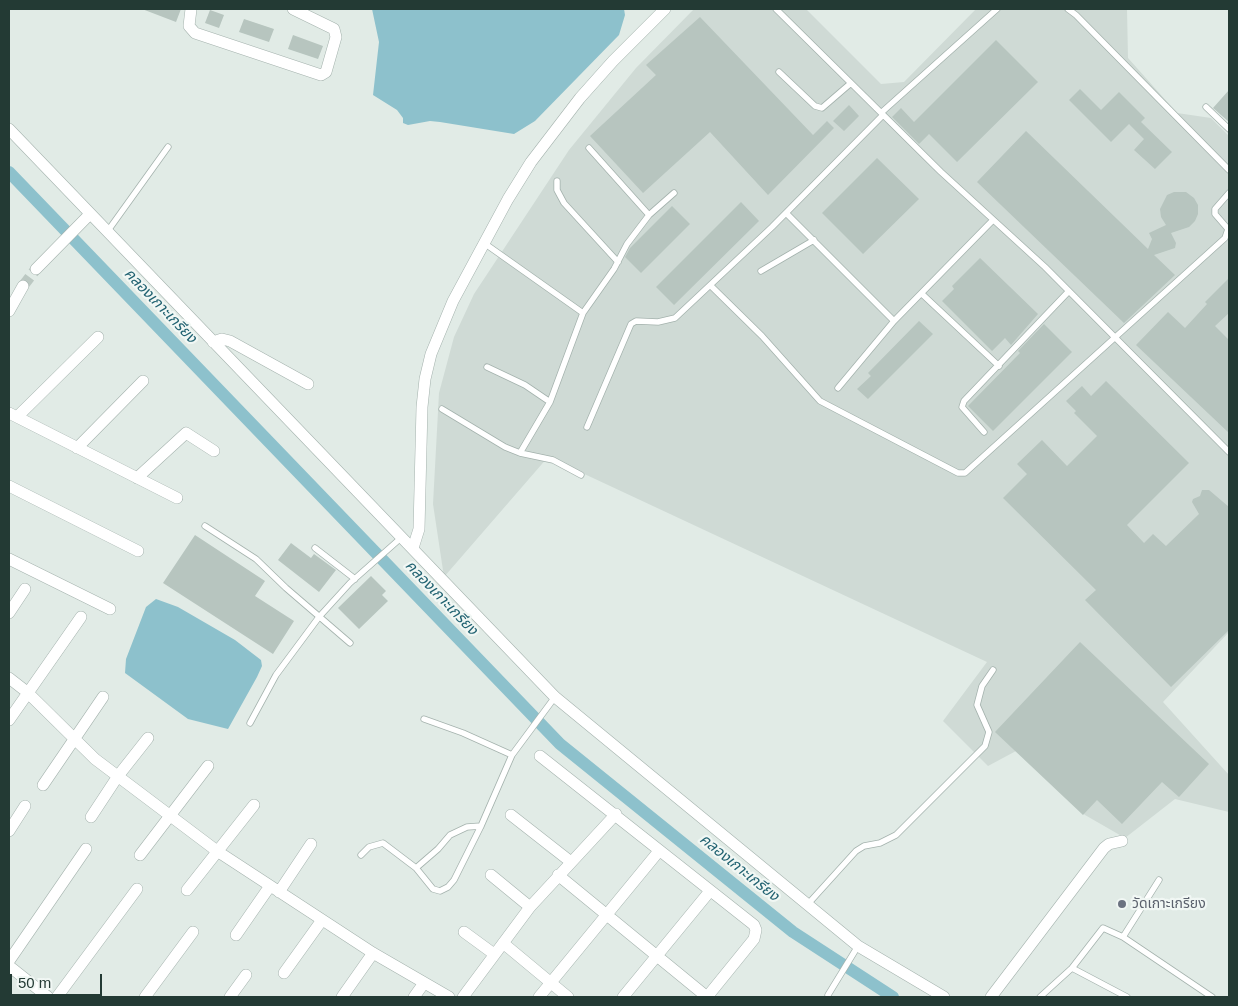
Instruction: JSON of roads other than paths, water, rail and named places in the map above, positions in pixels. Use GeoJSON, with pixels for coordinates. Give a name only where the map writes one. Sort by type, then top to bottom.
{"type":"FeatureCollection","features":[{"type":"Feature","properties":{"kind":"street"},"geometry":{"type":"LineString","coordinates":[[191,9],[189,26],[195,33],[321,75],[326,72],[336,37],[334,29],[293,9]]}},
{"type":"Feature","properties":{"kind":"street"},"geometry":{"type":"LineString","coordinates":[[413,548],[419,529],[422,407],[431,354],[453,301],[527,169],[554,132],[612,61],[665,9]]}},
{"type":"Feature","properties":{"kind":"street"},"geometry":{"type":"LineString","coordinates":[[9,129],[213,342],[398,540],[413,548],[555,697],[808,904],[856,950],[944,997]]}},
{"type":"Feature","properties":{"kind":"street"},"geometry":{"type":"LineString","coordinates":[[36,269],[90,214]]}},
{"type":"Feature","properties":{"kind":"street"},"geometry":{"type":"LineString","coordinates":[[9,311],[23,286]]}},
{"type":"Feature","properties":{"kind":"street"},"geometry":{"type":"LineString","coordinates":[[98,337],[13,415],[177,498]]}},
{"type":"Feature","properties":{"kind":"street"},"geometry":{"type":"LineString","coordinates":[[213,342],[222,339],[230,341],[308,384]]}},
{"type":"Feature","properties":{"kind":"street"},"geometry":{"type":"LineString","coordinates":[[77,448],[143,381]]}},
{"type":"Feature","properties":{"kind":"street"},"geometry":{"type":"LineString","coordinates":[[137,478],[186,433],[214,451]]}},
{"type":"Feature","properties":{"kind":"street"},"geometry":{"type":"LineString","coordinates":[[9,486],[138,551]]}},
{"type":"Feature","properties":{"kind":"street"},"geometry":{"type":"LineString","coordinates":[[9,559],[110,609]]}},
{"type":"Feature","properties":{"kind":"street"},"geometry":{"type":"LineString","coordinates":[[9,613],[25,589]]}},
{"type":"Feature","properties":{"kind":"street"},"geometry":{"type":"LineString","coordinates":[[9,720],[81,616]]}},
{"type":"Feature","properties":{"kind":"street"},"geometry":{"type":"LineString","coordinates":[[9,678],[27,692],[75,740],[118,776],[217,851],[373,953],[449,997]]}},
{"type":"Feature","properties":{"kind":"street"},"geometry":{"type":"LineString","coordinates":[[43,785],[103,697]]}},
{"type":"Feature","properties":{"kind":"street"},"geometry":{"type":"LineString","coordinates":[[91,818],[118,776],[148,738]]}},
{"type":"Feature","properties":{"kind":"street"},"geometry":{"type":"LineString","coordinates":[[540,756],[616,814],[659,851],[754,925],[756,934],[707,997],[558,876]]}},
{"type":"Feature","properties":{"kind":"street"},"geometry":{"type":"LineString","coordinates":[[140,856],[169,815],[208,766]]}},
{"type":"Feature","properties":{"kind":"street"},"geometry":{"type":"LineString","coordinates":[[187,890],[254,805]]}},
{"type":"Feature","properties":{"kind":"street"},"geometry":{"type":"LineString","coordinates":[[9,831],[25,806]]}},
{"type":"Feature","properties":{"kind":"street"},"geometry":{"type":"LineString","coordinates":[[463,997],[530,907],[616,814]]}},
{"type":"Feature","properties":{"kind":"street"},"geometry":{"type":"LineString","coordinates":[[511,815],[571,862]]}},
{"type":"Feature","properties":{"kind":"street"},"geometry":{"type":"LineString","coordinates":[[991,997],[1104,848],[1109,844],[1122,841]]}},
{"type":"Feature","properties":{"kind":"street"},"geometry":{"type":"LineString","coordinates":[[236,935],[311,844]]}},
{"type":"Feature","properties":{"kind":"street"},"geometry":{"type":"LineString","coordinates":[[9,960],[86,849]]}},
{"type":"Feature","properties":{"kind":"street"},"geometry":{"type":"LineString","coordinates":[[539,997],[552,984],[659,851]]}},
{"type":"Feature","properties":{"kind":"street"},"geometry":{"type":"LineString","coordinates":[[492,875],[530,907]]}},
{"type":"Feature","properties":{"kind":"street"},"geometry":{"type":"LineString","coordinates":[[57,997],[137,889]]}},
{"type":"Feature","properties":{"kind":"street"},"geometry":{"type":"LineString","coordinates":[[623,997],[710,891]]}},
{"type":"Feature","properties":{"kind":"street"},"geometry":{"type":"LineString","coordinates":[[284,973],[322,920]]}},
{"type":"Feature","properties":{"kind":"street"},"geometry":{"type":"LineString","coordinates":[[145,997],[193,932]]}},
{"type":"Feature","properties":{"kind":"street"},"geometry":{"type":"LineString","coordinates":[[464,932],[494,954]]}},
{"type":"Feature","properties":{"kind":"street"},"geometry":{"type":"LineString","coordinates":[[503,943],[568,997]]}},
{"type":"Feature","properties":{"kind":"street"},"geometry":{"type":"LineString","coordinates":[[342,997],[373,953]]}},
{"type":"Feature","properties":{"kind":"street"},"geometry":{"type":"LineString","coordinates":[[9,966],[48,997]]}},
{"type":"Feature","properties":{"kind":"street"},"geometry":{"type":"LineString","coordinates":[[230,997],[246,975]]}},
{"type":"Feature","properties":{"kind":"street"},"geometry":{"type":"LineString","coordinates":[[414,997],[424,983]]}},
{"type":"Feature","properties":{"kind":"lane"},"geometry":{"type":"LineString","coordinates":[[776,9],[882,114],[1069,291],[1229,452]]}},
{"type":"Feature","properties":{"kind":"lane"},"geometry":{"type":"LineString","coordinates":[[587,427],[632,324],[675,318],[786,213],[882,114],[996,9]]}},
{"type":"Feature","properties":{"kind":"lane"},"geometry":{"type":"LineString","coordinates":[[1068,9],[1076,14],[1229,170]]}},
{"type":"Feature","properties":{"kind":"lane"},"geometry":{"type":"LineString","coordinates":[[779,72],[814,106],[822,108],[851,82]]}},
{"type":"Feature","properties":{"kind":"lane"},"geometry":{"type":"LineString","coordinates":[[1206,107],[1229,129]]}},
{"type":"Feature","properties":{"kind":"lane"},"geometry":{"type":"LineString","coordinates":[[107,232],[168,147]]}},
{"type":"Feature","properties":{"kind":"lane"},"geometry":{"type":"LineString","coordinates":[[589,148],[649,216]]}},
{"type":"Feature","properties":{"kind":"lane"},"geometry":{"type":"LineString","coordinates":[[557,181],[557,190],[564,203],[618,262]]}},
{"type":"Feature","properties":{"kind":"lane"},"geometry":{"type":"LineString","coordinates":[[520,453],[550,402],[583,313],[618,262],[627,244],[649,216],[674,193]]}},
{"type":"Feature","properties":{"kind":"lane"},"geometry":{"type":"LineString","coordinates":[[711,286],[762,336],[820,401],[958,473],[965,473],[1225,238],[1228,229],[1218,218],[1215,209],[1229,193]]}},
{"type":"Feature","properties":{"kind":"lane"},"geometry":{"type":"LineString","coordinates":[[786,213],[894,321]]}},
{"type":"Feature","properties":{"kind":"lane"},"geometry":{"type":"LineString","coordinates":[[838,388],[894,321],[993,220]]}},
{"type":"Feature","properties":{"kind":"lane"},"geometry":{"type":"LineString","coordinates":[[761,271],[814,240]]}},
{"type":"Feature","properties":{"kind":"lane"},"geometry":{"type":"LineString","coordinates":[[484,243],[583,313]]}},
{"type":"Feature","properties":{"kind":"lane"},"geometry":{"type":"LineString","coordinates":[[984,432],[962,407],[964,400],[999,366],[1069,291]]}},
{"type":"Feature","properties":{"kind":"lane"},"geometry":{"type":"LineString","coordinates":[[922,294],[999,366]]}},
{"type":"Feature","properties":{"kind":"lane"},"geometry":{"type":"LineString","coordinates":[[487,367],[525,385],[550,402]]}},
{"type":"Feature","properties":{"kind":"lane"},"geometry":{"type":"LineString","coordinates":[[442,409],[505,447],[520,453],[553,460],[581,476]]}},
{"type":"Feature","properties":{"kind":"lane"},"geometry":{"type":"LineString","coordinates":[[206,526],[256,559],[350,643]]}},
{"type":"Feature","properties":{"kind":"lane"},"geometry":{"type":"LineString","coordinates":[[250,722],[276,675],[319,617],[355,579],[398,540]]}},
{"type":"Feature","properties":{"kind":"lane"},"geometry":{"type":"LineString","coordinates":[[315,548],[355,579]]}},
{"type":"Feature","properties":{"kind":"lane"},"geometry":{"type":"LineString","coordinates":[[808,904],[856,851],[864,846],[880,843],[896,835],[985,746],[989,732],[977,705],[982,686],[993,670]]}},
{"type":"Feature","properties":{"kind":"lane"},"geometry":{"type":"LineString","coordinates":[[361,855],[369,847],[383,843],[416,868],[433,889],[440,891],[448,887],[481,826],[512,755],[555,697]]}},
{"type":"Feature","properties":{"kind":"lane"},"geometry":{"type":"LineString","coordinates":[[424,719],[462,732],[512,755]]}},
{"type":"Feature","properties":{"kind":"lane"},"geometry":{"type":"LineString","coordinates":[[416,868],[450,836],[467,828],[481,826]]}},
{"type":"Feature","properties":{"kind":"lane"},"geometry":{"type":"LineString","coordinates":[[1124,936],[1159,880]]}},
{"type":"Feature","properties":{"kind":"lane"},"geometry":{"type":"LineString","coordinates":[[1040,997],[1072,968],[1100,929],[1107,928],[1124,936],[1212,997]]}},
{"type":"Feature","properties":{"kind":"lane"},"geometry":{"type":"LineString","coordinates":[[828,995],[856,950]]}},
{"type":"Feature","properties":{"kind":"lane"},"geometry":{"type":"LineString","coordinates":[[1072,968],[1127,997]]}},
{"type":"Feature","properties":{"kind":"water"},"geometry":{"type":"Polygon","coordinates":[[[372,9],[624,9],[625,15],[619,35],[535,121],[514,134],[430,121],[408,125],[403,123],[403,118],[397,110],[373,95],[379,42],[372,9]]]}},
{"type":"Feature","properties":{"kind":"water"},"geometry":{"type":"Polygon","coordinates":[[[156,599],[178,607],[235,640],[261,660],[262,666],[257,677],[228,729],[188,719],[125,673],[126,659],[146,607],[156,599]]]}},
{"type":"Feature","properties":{"kind":"waterway","name":"คลองเกาะเกรียง"},"geometry":{"type":"LineString","coordinates":[[9,172],[560,744],[793,932],[893,997]]}},
{"type":"Feature","properties":{"kind":"tunnel"},"geometry":{"type":"LineString","coordinates":[[23,286],[36,269]]}},
{"type":"Feature","properties":{"kind":"place","name":"วัดเกาะเกรียง"},"geometry":{"type":"Point","coordinates":[1122,904]}}]}
